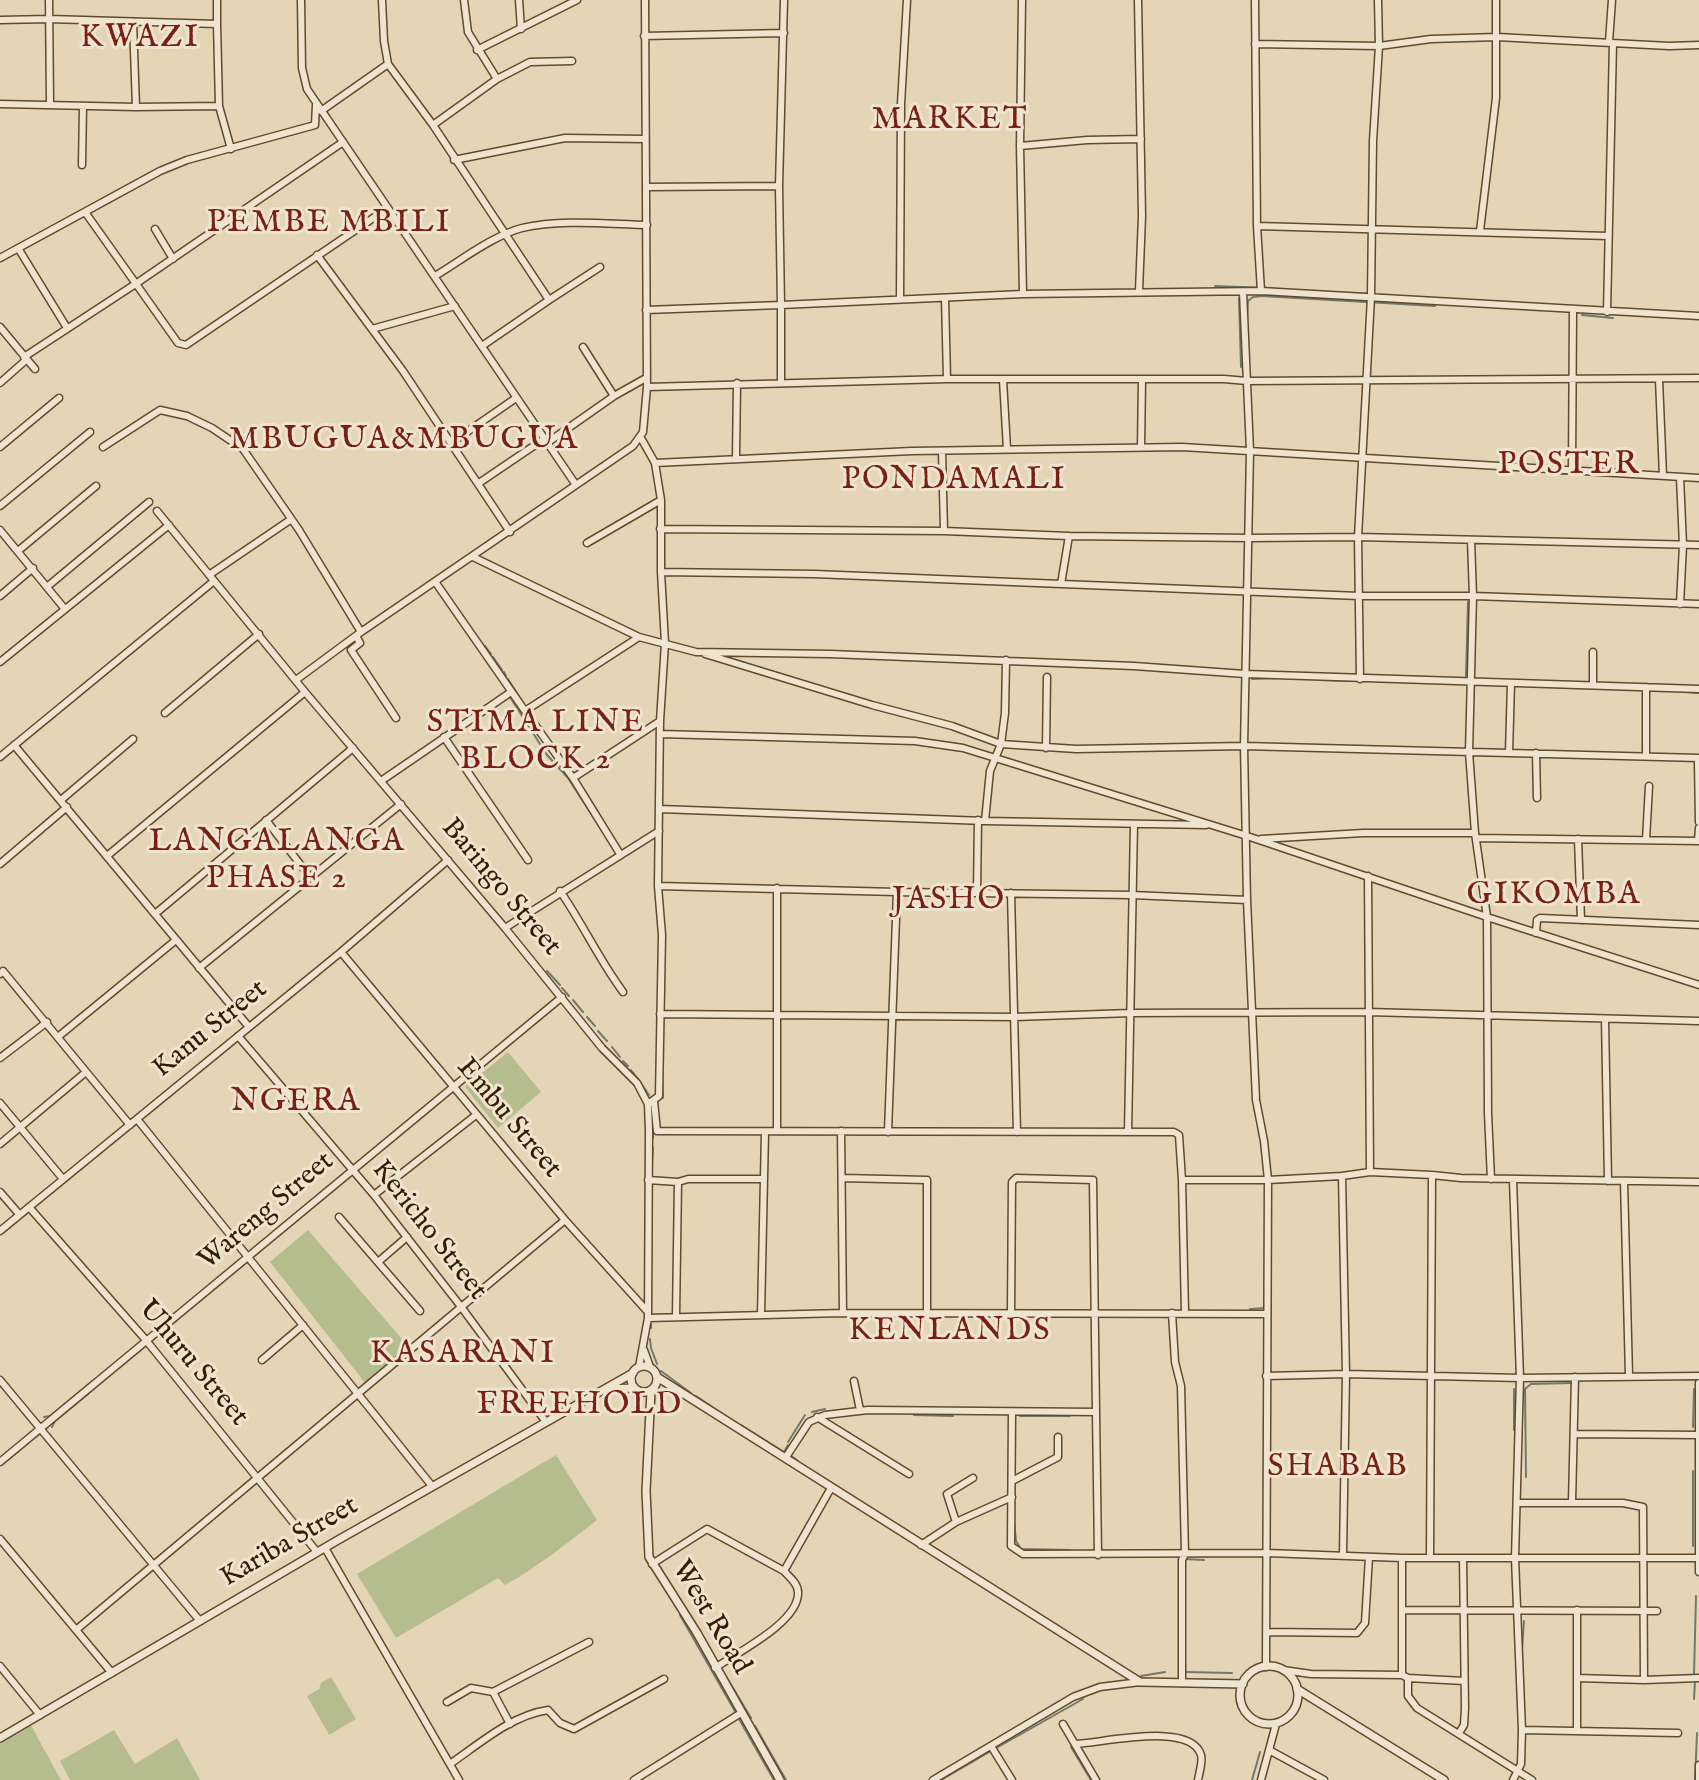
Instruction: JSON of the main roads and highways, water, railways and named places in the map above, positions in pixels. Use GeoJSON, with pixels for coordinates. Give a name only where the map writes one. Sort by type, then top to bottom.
{"type":"FeatureCollection","features":[{"type":"Feature","properties":{"kind":"waterway"},"geometry":{"type":"LineString","coordinates":[[1215,286],[1268,288]]}},
{"type":"Feature","properties":{"kind":"waterway"},"geometry":{"type":"LineString","coordinates":[[1310,291],[1340,293]]}},
{"type":"Feature","properties":{"kind":"waterway"},"geometry":{"type":"LineString","coordinates":[[1346,293],[1368,294]]}},
{"type":"Feature","properties":{"kind":"waterway"},"geometry":{"type":"LineString","coordinates":[[1247,318],[1248,301],[1262,296],[1435,306]]}},
{"type":"Feature","properties":{"kind":"waterway"},"geometry":{"type":"LineString","coordinates":[[1239,298],[1241,367]]}},
{"type":"Feature","properties":{"kind":"waterway"},"geometry":{"type":"LineString","coordinates":[[1582,315],[1613,318]]}},
{"type":"Feature","properties":{"kind":"waterway"},"geometry":{"type":"LineString","coordinates":[[1561,474],[1576,473]]}},
{"type":"Feature","properties":{"kind":"waterway"},"geometry":{"type":"LineString","coordinates":[[1466,676],[1468,602]]}},
{"type":"Feature","properties":{"kind":"waterway"},"geometry":{"type":"LineString","coordinates":[[485,646],[491,654]]}},
{"type":"Feature","properties":{"kind":"waterway"},"geometry":{"type":"LineString","coordinates":[[493,657],[502,670]]}},
{"type":"Feature","properties":{"kind":"waterway"},"geometry":{"type":"LineString","coordinates":[[504,672],[506,676]]}},
{"type":"Feature","properties":{"kind":"waterway"},"geometry":{"type":"LineString","coordinates":[[1252,679],[1279,678]]}},
{"type":"Feature","properties":{"kind":"waterway"},"geometry":{"type":"LineString","coordinates":[[508,679],[525,706]]}},
{"type":"Feature","properties":{"kind":"waterway"},"geometry":{"type":"LineString","coordinates":[[1322,680],[1352,681]]}},
{"type":"Feature","properties":{"kind":"waterway"},"geometry":{"type":"LineString","coordinates":[[1625,690],[1643,690]]}},
{"type":"Feature","properties":{"kind":"waterway"},"geometry":{"type":"LineString","coordinates":[[1686,692],[1699,693]]}},
{"type":"Feature","properties":{"kind":"waterway"},"geometry":{"type":"LineString","coordinates":[[502,702],[510,697],[547,755],[568,778],[601,829]]}},
{"type":"Feature","properties":{"kind":"waterway"},"geometry":{"type":"LineString","coordinates":[[537,722],[558,753]]}},
{"type":"Feature","properties":{"kind":"waterway"},"geometry":{"type":"LineString","coordinates":[[388,780],[407,767]]}},
{"type":"Feature","properties":{"kind":"waterway"},"geometry":{"type":"LineString","coordinates":[[583,788],[605,824]]}},
{"type":"Feature","properties":{"kind":"waterway"},"geometry":{"type":"LineString","coordinates":[[1016,897],[1045,897]]}},
{"type":"Feature","properties":{"kind":"waterway"},"geometry":{"type":"LineString","coordinates":[[547,971],[560,985]]}},
{"type":"Feature","properties":{"kind":"waterway"},"geometry":{"type":"LineString","coordinates":[[562,988],[569,996]]}},
{"type":"Feature","properties":{"kind":"waterway"},"geometry":{"type":"LineString","coordinates":[[573,1000],[583,1012]]}},
{"type":"Feature","properties":{"kind":"waterway"},"geometry":{"type":"LineString","coordinates":[[587,1017],[595,1026]]}},
{"type":"Feature","properties":{"kind":"waterway"},"geometry":{"type":"LineString","coordinates":[[598,1031],[607,1041]]}},
{"type":"Feature","properties":{"kind":"waterway"},"geometry":{"type":"LineString","coordinates":[[612,1047],[620,1057]]}},
{"type":"Feature","properties":{"kind":"waterway"},"geometry":{"type":"LineString","coordinates":[[623,1061],[628,1066]]}},
{"type":"Feature","properties":{"kind":"waterway"},"geometry":{"type":"LineString","coordinates":[[631,1070],[638,1079]]}},
{"type":"Feature","properties":{"kind":"waterway"},"geometry":{"type":"LineString","coordinates":[[662,1075],[663,1098]]}},
{"type":"Feature","properties":{"kind":"waterway"},"geometry":{"type":"LineString","coordinates":[[641,1083],[649,1095]]}},
{"type":"Feature","properties":{"kind":"waterway"},"geometry":{"type":"LineString","coordinates":[[653,1119],[653,1138]]}},
{"type":"Feature","properties":{"kind":"waterway"},"geometry":{"type":"LineString","coordinates":[[652,1163],[653,1148]]}},
{"type":"Feature","properties":{"kind":"waterway"},"geometry":{"type":"LineString","coordinates":[[652,1204],[652,1216]]}},
{"type":"Feature","properties":{"kind":"waterway"},"geometry":{"type":"LineString","coordinates":[[651,1270],[651,1282]]}},
{"type":"Feature","properties":{"kind":"waterway"},"geometry":{"type":"LineString","coordinates":[[1250,1309],[1265,1308]]}},
{"type":"Feature","properties":{"kind":"waterway"},"geometry":{"type":"LineString","coordinates":[[650,1339],[657,1364]]}},
{"type":"Feature","properties":{"kind":"waterway"},"geometry":{"type":"LineString","coordinates":[[661,1371],[691,1393]]}},
{"type":"Feature","properties":{"kind":"waterway"},"geometry":{"type":"LineString","coordinates":[[44,1417],[50,1416],[95,1379]]}},
{"type":"Feature","properties":{"kind":"waterway"},"geometry":{"type":"LineString","coordinates":[[1526,1477],[1525,1389],[1531,1384],[1571,1383]]}},
{"type":"Feature","properties":{"kind":"waterway"},"geometry":{"type":"LineString","coordinates":[[1514,1389],[1514,1430]]}},
{"type":"Feature","properties":{"kind":"waterway"},"geometry":{"type":"LineString","coordinates":[[1693,1427],[1694,1389]]}},
{"type":"Feature","properties":{"kind":"waterway"},"geometry":{"type":"LineString","coordinates":[[52,1427],[88,1394]]}},
{"type":"Feature","properties":{"kind":"waterway"},"geometry":{"type":"LineString","coordinates":[[696,1396],[736,1423]]}},
{"type":"Feature","properties":{"kind":"waterway"},"geometry":{"type":"LineString","coordinates":[[812,1412],[825,1409]]}},
{"type":"Feature","properties":{"kind":"waterway"},"geometry":{"type":"LineString","coordinates":[[788,1442],[805,1415]]}},
{"type":"Feature","properties":{"kind":"waterway"},"geometry":{"type":"LineString","coordinates":[[914,1415],[953,1416]]}},
{"type":"Feature","properties":{"kind":"waterway"},"geometry":{"type":"LineString","coordinates":[[1020,1416],[1070,1416]]}},
{"type":"Feature","properties":{"kind":"waterway"},"geometry":{"type":"LineString","coordinates":[[741,1425],[784,1452],[788,1445]]}},
{"type":"Feature","properties":{"kind":"waterway"},"geometry":{"type":"LineString","coordinates":[[790,1455],[798,1461]]}},
{"type":"Feature","properties":{"kind":"waterway"},"geometry":{"type":"LineString","coordinates":[[1693,1471],[1693,1546]]}},
{"type":"Feature","properties":{"kind":"waterway"},"geometry":{"type":"LineString","coordinates":[[1014,1520],[1016,1541],[1021,1549],[1070,1550]]}},
{"type":"Feature","properties":{"kind":"waterway"},"geometry":{"type":"LineString","coordinates":[[1185,1559],[1204,1560]]}},
{"type":"Feature","properties":{"kind":"waterway"},"geometry":{"type":"LineString","coordinates":[[1694,1675],[1696,1596]]}},
{"type":"Feature","properties":{"kind":"waterway"},"geometry":{"type":"LineString","coordinates":[[688,1612],[695,1624]]}},
{"type":"Feature","properties":{"kind":"waterway"},"geometry":{"type":"LineString","coordinates":[[680,1615],[736,1713]]}},
{"type":"Feature","properties":{"kind":"waterway"},"geometry":{"type":"LineString","coordinates":[[1522,1650],[1524,1621]]}},
{"type":"Feature","properties":{"kind":"waterway"},"geometry":{"type":"LineString","coordinates":[[721,1668],[751,1718]]}},
{"type":"Feature","properties":{"kind":"waterway"},"geometry":{"type":"LineString","coordinates":[[1141,1676],[1165,1672]]}},
{"type":"Feature","properties":{"kind":"waterway"},"geometry":{"type":"LineString","coordinates":[[1185,1672],[1232,1673]]}},
{"type":"Feature","properties":{"kind":"waterway"},"geometry":{"type":"LineString","coordinates":[[1694,1699],[1695,1681]]}},
{"type":"Feature","properties":{"kind":"waterway"},"geometry":{"type":"LineString","coordinates":[[998,1747],[1083,1699]]}},
{"type":"Feature","properties":{"kind":"waterway"},"geometry":{"type":"LineString","coordinates":[[739,1719],[774,1780]]}},
{"type":"Feature","properties":{"kind":"waterway"},"geometry":{"type":"LineString","coordinates":[[755,1726],[786,1780]]}},
{"type":"Feature","properties":{"kind":"waterway"},"geometry":{"type":"LineString","coordinates":[[1695,1780],[1697,1733]]}},
{"type":"Feature","properties":{"kind":"waterway"},"geometry":{"type":"LineString","coordinates":[[1071,1747],[1091,1780]]}},
{"type":"Feature","properties":{"kind":"waterway"},"geometry":{"type":"LineString","coordinates":[[941,1780],[991,1751]]}},
{"type":"Feature","properties":{"kind":"waterway"},"geometry":{"type":"LineString","coordinates":[[1252,1780],[1260,1752]]}},
{"type":"Feature","properties":{"kind":"district","name":"KWAZI"},"geometry":{"type":"Point","coordinates":[140,39]}},
{"type":"Feature","properties":{"kind":"district","name":"MARKET"},"geometry":{"type":"Point","coordinates":[950,121]}},
{"type":"Feature","properties":{"kind":"district","name":"PEMBE MBILI"},"geometry":{"type":"Point","coordinates":[329,224]}},
{"type":"Feature","properties":{"kind":"district","name":"MBUGUA&MBUGUA"},"geometry":{"type":"Point","coordinates":[404,441]}},
{"type":"Feature","properties":{"kind":"district","name":"POSTER"},"geometry":{"type":"Point","coordinates":[1569,466]}},
{"type":"Feature","properties":{"kind":"district","name":"PONDAMALI"},"geometry":{"type":"Point","coordinates":[954,481]}},
{"type":"Feature","properties":{"kind":"district","name":"STIMA LINE BLOCK 2"},"geometry":{"type":"Point","coordinates":[536,742]}},
{"type":"Feature","properties":{"kind":"district","name":"LANGALANGA PHASE 2"},"geometry":{"type":"Point","coordinates":[277,862]}},
{"type":"Feature","properties":{"kind":"district","name":"GIKOMBA"},"geometry":{"type":"Point","coordinates":[1554,896]}},
{"type":"Feature","properties":{"kind":"district","name":"JASHO"},"geometry":{"type":"Point","coordinates":[949,901]}},
{"type":"Feature","properties":{"kind":"district","name":"NGERA"},"geometry":{"type":"Point","coordinates":[296,1103]}},
{"type":"Feature","properties":{"kind":"district","name":"KENLANDS"},"geometry":{"type":"Point","coordinates":[950,1332]}},
{"type":"Feature","properties":{"kind":"district","name":"KASARANI"},"geometry":{"type":"Point","coordinates":[463,1355]}},
{"type":"Feature","properties":{"kind":"district","name":"FREEHOLD"},"geometry":{"type":"Point","coordinates":[580,1406]}},
{"type":"Feature","properties":{"kind":"district","name":"SHABAB"},"geometry":{"type":"Point","coordinates":[1338,1468]}}]}
